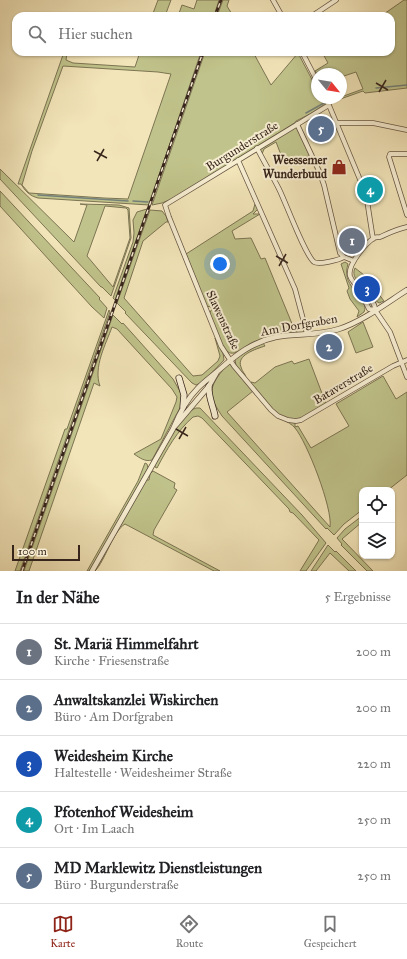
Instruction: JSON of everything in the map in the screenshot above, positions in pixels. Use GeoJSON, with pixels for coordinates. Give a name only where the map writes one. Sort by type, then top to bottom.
{"type":"FeatureCollection","features":[{"type":"Feature","properties":{"kind":"main road"},"geometry":{"type":"LineString","coordinates":[[179,378],[184,395],[183,407]]}},
{"type":"Feature","properties":{"kind":"main road"},"geometry":{"type":"LineString","coordinates":[[209,386],[209,396],[215,416]]}},
{"type":"Feature","properties":{"kind":"street"},"geometry":{"type":"LineString","coordinates":[[273,0],[280,12]]}},
{"type":"Feature","properties":{"kind":"street"},"geometry":{"type":"LineString","coordinates":[[318,12],[336,0]]}},
{"type":"Feature","properties":{"kind":"street"},"geometry":{"type":"LineString","coordinates":[[304,56],[311,69]]}},
{"type":"Feature","properties":{"kind":"street"},"geometry":{"type":"LineString","coordinates":[[330,105],[366,194],[373,239]]}},
{"type":"Feature","properties":{"kind":"street","name":"Burgunderstraße"},"geometry":{"type":"LineString","coordinates":[[166,205],[257,148],[330,105]]}},
{"type":"Feature","properties":{"kind":"street"},"geometry":{"type":"LineString","coordinates":[[336,122],[373,123],[407,130]]}},
{"type":"Feature","properties":{"kind":"street"},"geometry":{"type":"LineString","coordinates":[[297,124],[324,185],[337,234],[339,250],[344,257],[354,261]]}},
{"type":"Feature","properties":{"kind":"street"},"geometry":{"type":"LineString","coordinates":[[257,148],[279,190],[304,246],[315,263],[344,257]]}},
{"type":"Feature","properties":{"kind":"street"},"geometry":{"type":"LineString","coordinates":[[407,154],[395,153],[390,154],[389,157],[407,214]]}},
{"type":"Feature","properties":{"kind":"street"},"geometry":{"type":"LineString","coordinates":[[238,160],[295,289],[307,334]]}},
{"type":"Feature","properties":{"kind":"street","name":"Slawenstraße"},"geometry":{"type":"LineString","coordinates":[[166,205],[172,226],[221,346],[230,360],[268,407],[282,418],[294,421]]}},
{"type":"Feature","properties":{"kind":"street"},"geometry":{"type":"LineString","coordinates":[[407,228],[396,230],[373,239],[354,261],[350,268],[350,277],[360,291],[373,303],[375,310],[390,332],[407,377]]}},
{"type":"Feature","properties":{"kind":"street","name":"Am Dorfgraben"},"geometry":{"type":"LineString","coordinates":[[92,571],[173,429],[183,407],[198,388],[242,351],[266,340],[340,329],[360,320],[407,290]]}},
{"type":"Feature","properties":{"kind":"street","name":"Bataverstraße"},"geometry":{"type":"LineString","coordinates":[[294,421],[304,418],[407,360]]}},
{"type":"Feature","properties":{"kind":"street","name":"Am Dorfgraben"},"geometry":{"type":"LineString","coordinates":[[173,429],[209,386],[218,371]]}},
{"type":"Feature","properties":{"kind":"green space"},"geometry":{"type":"Polygon","coordinates":[[[158,0],[171,0],[166,12],[154,12],[158,0]]]}},
{"type":"Feature","properties":{"kind":"green space"},"geometry":{"type":"Polygon","coordinates":[[[197,0],[219,0],[215,12],[179,12],[182,5],[194,9],[197,0]]]}},
{"type":"Feature","properties":{"kind":"green space"},"geometry":{"type":"Polygon","coordinates":[[[223,0],[229,0],[227,6],[231,12],[218,12],[223,0]]]}},
{"type":"Feature","properties":{"kind":"green space"},"geometry":{"type":"Polygon","coordinates":[[[404,0],[407,0],[407,88],[365,93],[363,91],[347,97],[347,95],[363,89],[356,72],[347,75],[347,68],[320,68],[328,63],[324,56],[395,56],[395,12],[387,12],[404,0]]]}},
{"type":"Feature","properties":{"kind":"green space"},"geometry":{"type":"Polygon","coordinates":[[[63,56],[66,56],[66,60],[73,63],[135,67],[139,56],[200,56],[149,205],[38,198],[28,193],[21,184],[18,184],[63,56]],[[63,66],[32,151],[22,185],[29,193],[128,199],[171,74],[63,66]]]}},
{"type":"Feature","properties":{"kind":"green space"},"geometry":{"type":"Polygon","coordinates":[[[204,56],[255,56],[271,85],[295,56],[300,56],[311,78],[311,104],[325,104],[176,197],[162,203],[152,205],[204,56]]]}},
{"type":"Feature","properties":{"kind":"green space"},"geometry":{"type":"Polygon","coordinates":[[[295,127],[297,128],[311,155],[285,165],[276,142],[264,149],[262,154],[260,150],[261,148],[295,127]]]}},
{"type":"Feature","properties":{"kind":"green space"},"geometry":{"type":"Polygon","coordinates":[[[0,169],[74,242],[87,205],[80,204],[119,205],[129,208],[131,238],[111,296],[101,287],[0,179],[0,169]],[[105,206],[87,256],[113,287],[130,238],[128,210],[126,208],[105,206]]]}},
{"type":"Feature","properties":{"kind":"green space"},"geometry":{"type":"Polygon","coordinates":[[[0,191],[100,298],[99,299],[107,308],[104,318],[92,307],[0,206],[0,191]]]}},
{"type":"Feature","properties":{"kind":"green space"},"geometry":{"type":"Polygon","coordinates":[[[255,204],[258,209],[253,214],[260,214],[232,231],[235,239],[251,238],[261,259],[265,258],[297,333],[265,338],[251,343],[237,352],[231,353],[223,348],[209,314],[212,309],[211,307],[206,306],[186,254],[253,211],[255,204]]]}},
{"type":"Feature","properties":{"kind":"green space"},"geometry":{"type":"Polygon","coordinates":[[[147,209],[115,300],[113,298],[133,242],[133,220],[137,212],[147,209]]]}},
{"type":"Feature","properties":{"kind":"green space"},"geometry":{"type":"Polygon","coordinates":[[[150,210],[162,211],[168,222],[166,222],[143,241],[124,298],[193,376],[202,375],[218,361],[220,356],[215,338],[223,353],[224,360],[203,382],[196,385],[192,383],[117,303],[150,210]]]}},
{"type":"Feature","properties":{"kind":"green space"},"geometry":{"type":"Polygon","coordinates":[[[345,262],[348,264],[347,277],[354,290],[353,292],[356,297],[358,296],[364,305],[364,312],[357,317],[359,311],[350,299],[347,291],[349,288],[341,264],[345,262]]]}},
{"type":"Feature","properties":{"kind":"green space"},"geometry":{"type":"Polygon","coordinates":[[[355,268],[364,275],[384,301],[379,303],[367,292],[368,290],[354,275],[355,268]]]}},
{"type":"Feature","properties":{"kind":"green space"},"geometry":{"type":"Polygon","coordinates":[[[109,310],[110,312],[20,571],[15,571],[65,429],[67,429],[109,310]]]}},
{"type":"Feature","properties":{"kind":"green space"},"geometry":{"type":"Polygon","coordinates":[[[113,315],[122,324],[123,323],[173,379],[182,395],[182,404],[152,460],[145,460],[134,454],[161,439],[177,397],[172,389],[117,329],[112,327],[99,363],[98,379],[100,386],[94,383],[29,571],[24,571],[113,315]]]}},
{"type":"Feature","properties":{"kind":"green space"},"geometry":{"type":"Polygon","coordinates":[[[363,322],[373,347],[356,353],[348,332],[363,322]]]}},
{"type":"Feature","properties":{"kind":"green space"},"geometry":{"type":"Polygon","coordinates":[[[263,343],[265,346],[248,353],[241,359],[241,367],[246,378],[236,366],[235,359],[263,343]]]}},
{"type":"Feature","properties":{"kind":"green space"},"geometry":{"type":"Polygon","coordinates":[[[309,359],[326,404],[302,418],[294,420],[280,415],[266,403],[251,384],[251,382],[255,383],[275,367],[292,361],[294,364],[309,359]]]}},
{"type":"Feature","properties":{"kind":"green space"},"geometry":{"type":"Polygon","coordinates":[[[231,364],[253,391],[227,412],[330,527],[330,518],[323,491],[306,447],[295,428],[282,419],[295,423],[295,427],[298,426],[311,448],[349,426],[336,404],[383,376],[396,399],[407,392],[407,475],[392,487],[359,487],[359,512],[344,524],[334,535],[327,528],[326,529],[218,410],[212,396],[213,386],[219,375],[228,365],[231,364]]]}},
{"type":"Feature","properties":{"kind":"green space"},"geometry":{"type":"Polygon","coordinates":[[[196,408],[200,408],[302,515],[326,543],[306,571],[300,571],[319,540],[293,513],[290,512],[289,509],[202,418],[198,416],[193,417],[187,422],[173,441],[157,468],[155,467],[173,433],[184,417],[196,408]]]}},
{"type":"Feature","properties":{"kind":"green space"},"geometry":{"type":"Polygon","coordinates":[[[145,463],[147,464],[148,468],[90,571],[87,571],[138,481],[145,463]]]}},
{"type":"Feature","properties":{"kind":"green space"},"geometry":{"type":"Polygon","coordinates":[[[153,471],[175,483],[174,488],[177,490],[154,530],[153,535],[220,571],[214,571],[125,524],[113,539],[95,571],[145,482],[149,480],[150,474],[153,471]]]}},
{"type":"Feature","properties":{"kind":"green space"},"geometry":{"type":"Polygon","coordinates":[[[359,518],[359,525],[342,539],[359,557],[359,559],[361,559],[373,571],[367,571],[341,545],[342,544],[337,538],[345,529],[359,518]]]}},
{"type":"Feature","properties":{"kind":"green space"},"geometry":{"type":"Polygon","coordinates":[[[328,545],[356,571],[349,571],[330,553],[316,571],[311,571],[328,545]]]}},
{"type":"Feature","properties":{"kind":"waterway"},"geometry":{"type":"LineString","coordinates":[[376,88],[407,85]]}},
{"type":"Feature","properties":{"kind":"waterway"},"geometry":{"type":"LineString","coordinates":[[306,113],[322,104]]}},
{"type":"Feature","properties":{"kind":"waterway"},"geometry":{"type":"LineString","coordinates":[[38,195],[128,201]]}},
{"type":"Feature","properties":{"kind":"waterway"},"geometry":{"type":"LineString","coordinates":[[133,201],[148,202]]}},
{"type":"Feature","properties":{"kind":"railway"},"geometry":{"type":"LineString","coordinates":[[216,12],[221,0]]}},
{"type":"Feature","properties":{"kind":"railway"},"geometry":{"type":"LineString","coordinates":[[22,571],[202,56]]}},
{"type":"Feature","properties":{"kind":"place","name":"MD Marklewitz Dienstleistungen"},"geometry":{"type":"Point","coordinates":[321,129]}},
{"type":"Feature","properties":{"kind":"place","name":"Weessemer Wunderbuud"},"geometry":{"type":"Point","coordinates":[339,167]}},
{"type":"Feature","properties":{"kind":"place","name":"Pfotenhof Weidesheim"},"geometry":{"type":"Point","coordinates":[370,190]}},
{"type":"Feature","properties":{"kind":"place","name":"St. Mariä Himmelfahrt"},"geometry":{"type":"Point","coordinates":[352,241]}},
{"type":"Feature","properties":{"kind":"place","name":"Weidesheim Kirche"},"geometry":{"type":"Point","coordinates":[367,289]}},
{"type":"Feature","properties":{"kind":"place","name":"Anwaltskanzlei Wiskirchen"},"geometry":{"type":"Point","coordinates":[329,347]}}]}
